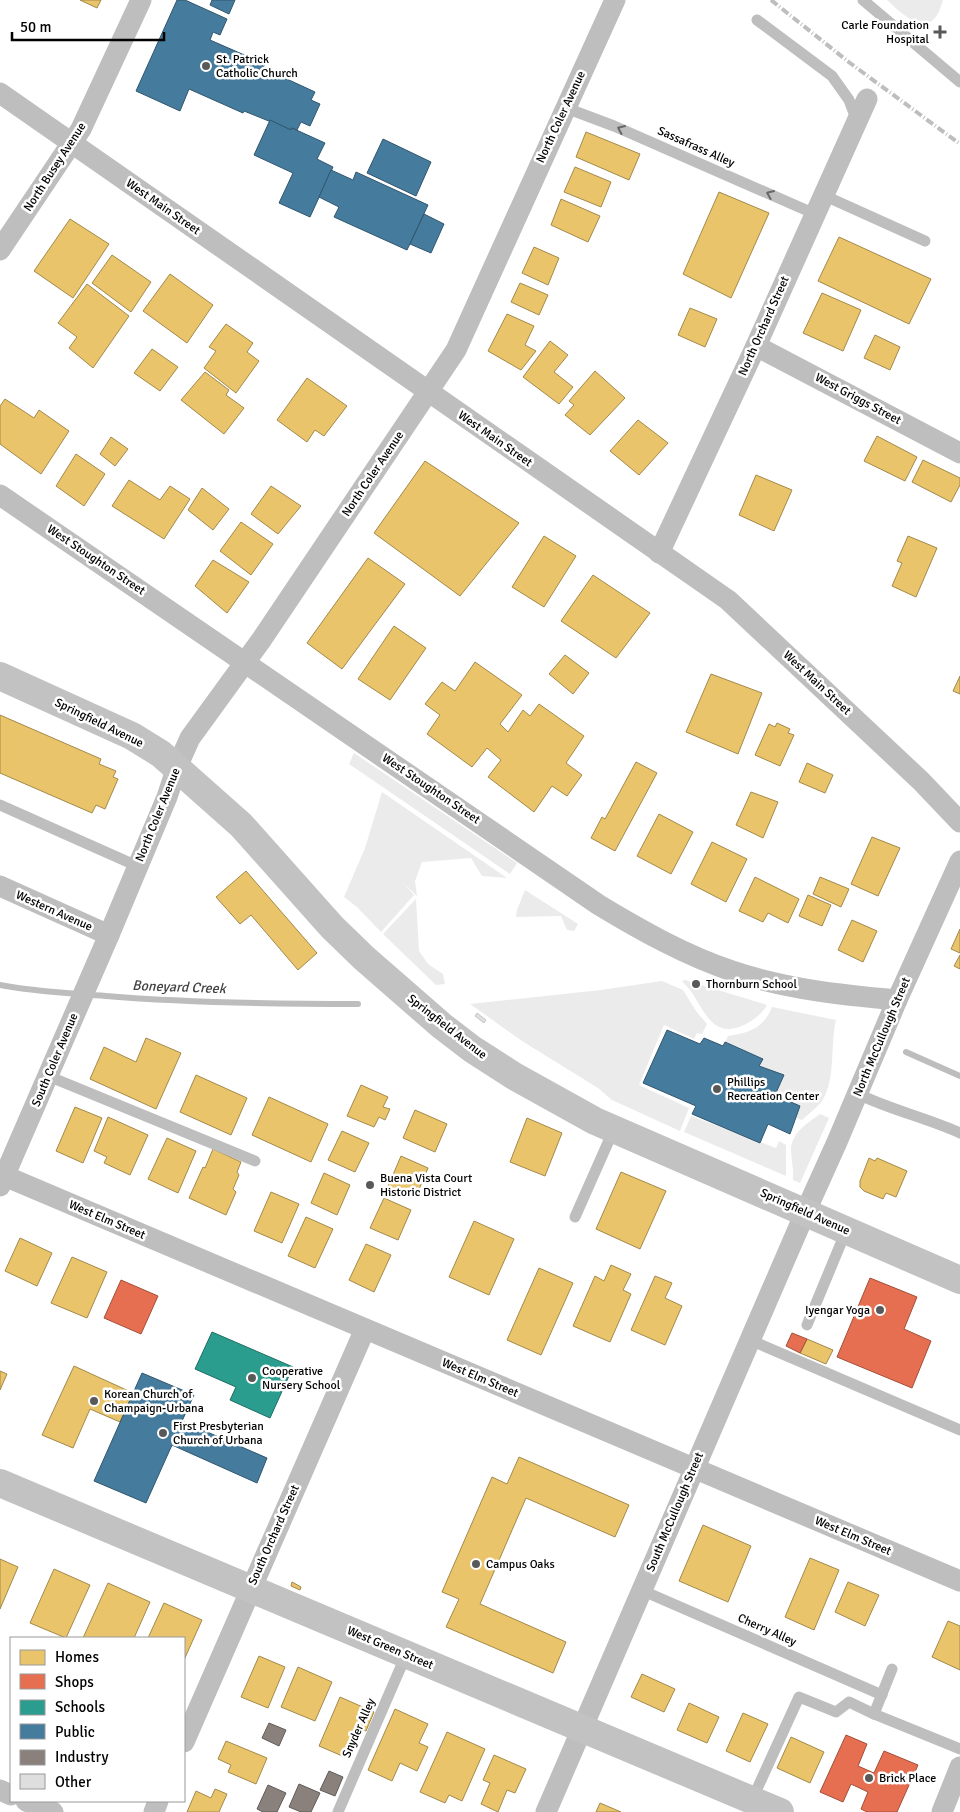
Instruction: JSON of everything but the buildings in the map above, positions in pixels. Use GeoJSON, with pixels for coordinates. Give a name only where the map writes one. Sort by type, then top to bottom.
{"type":"FeatureCollection","features":[{"type":"Feature","properties":{"kind":"street","name":"North Busey Avenue"},"geometry":{"type":"LineString","coordinates":[[0,250],[72,144],[89,115],[141,0]]}},
{"type":"Feature","properties":{"kind":"street","name":"North Coler Avenue"},"geometry":{"type":"LineString","coordinates":[[109,935],[190,738],[245,663],[456,350],[615,0]]}},
{"type":"Feature","properties":{"kind":"street","name":"West Main Street"},"geometry":{"type":"LineString","coordinates":[[0,93],[728,600],[914,774],[960,822]]}},
{"type":"Feature","properties":{"kind":"street","name":"North Orchard Street"},"geometry":{"type":"LineString","coordinates":[[659,553],[756,346],[867,99]]}},
{"type":"Feature","properties":{"kind":"street","name":"West Griggs Street"},"geometry":{"type":"LineString","coordinates":[[756,346],[960,453]]}},
{"type":"Feature","properties":{"kind":"street","name":"West Stoughton Street"},"geometry":{"type":"LineString","coordinates":[[0,495],[599,905],[640,930],[686,953],[733,971],[779,984],[846,995],[897,1000]]}},
{"type":"Feature","properties":{"kind":"street","name":"Springfield Avenue"},"geometry":{"type":"LineString","coordinates":[[0,676],[132,736],[161,754],[241,825],[332,927],[413,1002],[472,1049],[514,1076],[595,1121],[960,1280]]}},
{"type":"Feature","properties":{"kind":"street","name":"North McCullough Street"},"geometry":{"type":"LineString","coordinates":[[805,1213],[897,1000],[960,861]]}},
{"type":"Feature","properties":{"kind":"street","name":"Western Avenue"},"geometry":{"type":"LineString","coordinates":[[0,886],[109,935]]}},
{"type":"Feature","properties":{"kind":"street","name":"South Coler Avenue"},"geometry":{"type":"LineString","coordinates":[[2,1179],[109,935]]}},
{"type":"Feature","properties":{"kind":"street","name":"West Elm Street"},"geometry":{"type":"LineString","coordinates":[[2,1179],[365,1329],[960,1581]]}},
{"type":"Feature","properties":{"kind":"street","name":"South McCullough Street"},"geometry":{"type":"LineString","coordinates":[[546,1812],[805,1213]]}},
{"type":"Feature","properties":{"kind":"street","name":"South Orchard Street"},"geometry":{"type":"LineString","coordinates":[[185,1740],[365,1329]]}},
{"type":"Feature","properties":{"kind":"street","name":"West Green Street"},"geometry":{"type":"LineString","coordinates":[[0,1483],[780,1812]]}},
{"type":"Feature","properties":{"kind":"street"},"geometry":{"type":"LineString","coordinates":[[942,1812],[960,1767]]}},
{"type":"Feature","properties":{"kind":"street"},"geometry":{"type":"LineString","coordinates":[[28,1802],[53,1812]]}},
{"type":"Feature","properties":{"kind":"lane"},"geometry":{"type":"LineString","coordinates":[[863,0],[960,82]]}},
{"type":"Feature","properties":{"kind":"lane"},"geometry":{"type":"LineString","coordinates":[[757,20],[832,76],[849,100],[857,121]]}},
{"type":"Feature","properties":{"kind":"lane","name":"Sassafrass Alley"},"geometry":{"type":"LineString","coordinates":[[566,108],[819,204],[925,241]]}},
{"type":"Feature","properties":{"kind":"lane"},"geometry":{"type":"LineString","coordinates":[[0,805],[137,866]]}},
{"type":"Feature","properties":{"kind":"lane"},"geometry":{"type":"LineString","coordinates":[[48,1076],[255,1161]]}},
{"type":"Feature","properties":{"kind":"lane"},"geometry":{"type":"LineString","coordinates":[[858,1094],[878,1104],[939,1123],[960,1133]]}},
{"type":"Feature","properties":{"kind":"lane"},"geometry":{"type":"LineString","coordinates":[[575,1217],[614,1129]]}},
{"type":"Feature","properties":{"kind":"lane"},"geometry":{"type":"LineString","coordinates":[[808,1325],[846,1231]]}},
{"type":"Feature","properties":{"kind":"lane"},"geometry":{"type":"LineString","coordinates":[[750,1340],[960,1430]]}},
{"type":"Feature","properties":{"kind":"lane","name":"Cherry Alley"},"geometry":{"type":"LineString","coordinates":[[641,1590],[882,1695]]}},
{"type":"Feature","properties":{"kind":"lane","name":"Snyder Alley"},"geometry":{"type":"LineString","coordinates":[[338,1812],[406,1655]]}},
{"type":"Feature","properties":{"kind":"lane"},"geometry":{"type":"LineString","coordinates":[[874,1714],[892,1669]]}},
{"type":"Feature","properties":{"kind":"lane"},"geometry":{"type":"LineString","coordinates":[[752,1800],[799,1697],[836,1712],[849,1702],[960,1749]]}},
{"type":"Feature","properties":{"kind":"shaded area"},"geometry":{"type":"Polygon","coordinates":[[[887,0],[943,0],[940,10],[932,21],[918,23],[904,15],[887,0]]]}},
{"type":"Feature","properties":{"kind":"shaded area"},"geometry":{"type":"Polygon","coordinates":[[[354,753],[517,863],[510,874],[349,764],[354,753]]]}},
{"type":"Feature","properties":{"kind":"shaded area"},"geometry":{"type":"Polygon","coordinates":[[[382,792],[507,878],[482,876],[471,858],[422,862],[415,881],[417,896],[404,884],[414,895],[381,932],[357,907],[344,897],[365,848],[382,792]]]}},
{"type":"Feature","properties":{"kind":"shaded area"},"geometry":{"type":"Polygon","coordinates":[[[525,890],[578,924],[574,931],[567,930],[561,916],[516,917],[525,890]]]}},
{"type":"Feature","properties":{"kind":"shaded area"},"geometry":{"type":"Polygon","coordinates":[[[416,899],[419,951],[428,964],[443,974],[445,984],[436,985],[383,934],[416,899]]]}},
{"type":"Feature","properties":{"kind":"shaded area"},"geometry":{"type":"Polygon","coordinates":[[[685,980],[767,1005],[760,1014],[748,1023],[733,1029],[724,1029],[710,1020],[682,981],[685,980]]]}},
{"type":"Feature","properties":{"kind":"shaded area"},"geometry":{"type":"Polygon","coordinates":[[[662,981],[683,990],[707,1024],[702,1034],[697,1033],[694,1039],[664,1025],[639,1085],[689,1108],[680,1131],[612,1100],[598,1088],[522,1041],[470,1004],[601,990],[662,981]]]}},
{"type":"Feature","properties":{"kind":"shaded area"},"geometry":{"type":"Polygon","coordinates":[[[772,1007],[836,1020],[831,1073],[826,1093],[820,1104],[802,1120],[796,1118],[800,1106],[775,1095],[783,1075],[759,1066],[762,1058],[725,1042],[728,1036],[749,1031],[760,1025],[772,1007]]]}},
{"type":"Feature","properties":{"kind":"shaded area"},"geometry":{"type":"Polygon","coordinates":[[[820,1114],[829,1118],[800,1183],[793,1180],[792,1143],[801,1128],[820,1114]]]}},
{"type":"Feature","properties":{"kind":"shaded area"},"geometry":{"type":"Polygon","coordinates":[[[691,1116],[776,1148],[779,1141],[786,1145],[786,1176],[684,1132],[691,1116]]]}},
{"type":"Feature","properties":{"kind":"waterway","name":"Boneyard Creek"},"geometry":{"type":"LineString","coordinates":[[0,985],[53,992],[169,1000],[358,1004]]}},
{"type":"Feature","properties":{"kind":"waterway","name":"Boneyard Creek"},"geometry":{"type":"LineString","coordinates":[[906,1052],[960,1076]]}},
{"type":"Feature","properties":{"kind":"railway"},"geometry":{"type":"LineString","coordinates":[[771,0],[850,63],[960,144]]}},
{"type":"Feature","properties":{"kind":"place","name":"Carle Foundation Hospital"},"geometry":{"type":"Point","coordinates":[940,32]}},
{"type":"Feature","properties":{"kind":"place","name":"St. Patrick Catholic Church"},"geometry":{"type":"Point","coordinates":[206,66]}},
{"type":"Feature","properties":{"kind":"place","name":"Thornburn School"},"geometry":{"type":"Point","coordinates":[696,984]}},
{"type":"Feature","properties":{"kind":"place","name":"Phillips Recreation Center"},"geometry":{"type":"Point","coordinates":[717,1089]}},
{"type":"Feature","properties":{"kind":"place","name":"Buena Vista Court Historic District"},"geometry":{"type":"Point","coordinates":[370,1185]}},
{"type":"Feature","properties":{"kind":"place","name":"Iyengar Yoga"},"geometry":{"type":"Point","coordinates":[880,1310]}},
{"type":"Feature","properties":{"kind":"place","name":"Cooperative Nursery School"},"geometry":{"type":"Point","coordinates":[252,1378]}},
{"type":"Feature","properties":{"kind":"place","name":"Korean Church of Champaign-Urbana"},"geometry":{"type":"Point","coordinates":[94,1401]}},
{"type":"Feature","properties":{"kind":"place","name":"First Presbyterian Church of Urbana"},"geometry":{"type":"Point","coordinates":[163,1433]}},
{"type":"Feature","properties":{"kind":"place","name":"Campus Oaks"},"geometry":{"type":"Point","coordinates":[476,1564]}},
{"type":"Feature","properties":{"kind":"place","name":"Brick Place"},"geometry":{"type":"Point","coordinates":[869,1778]}}]}
